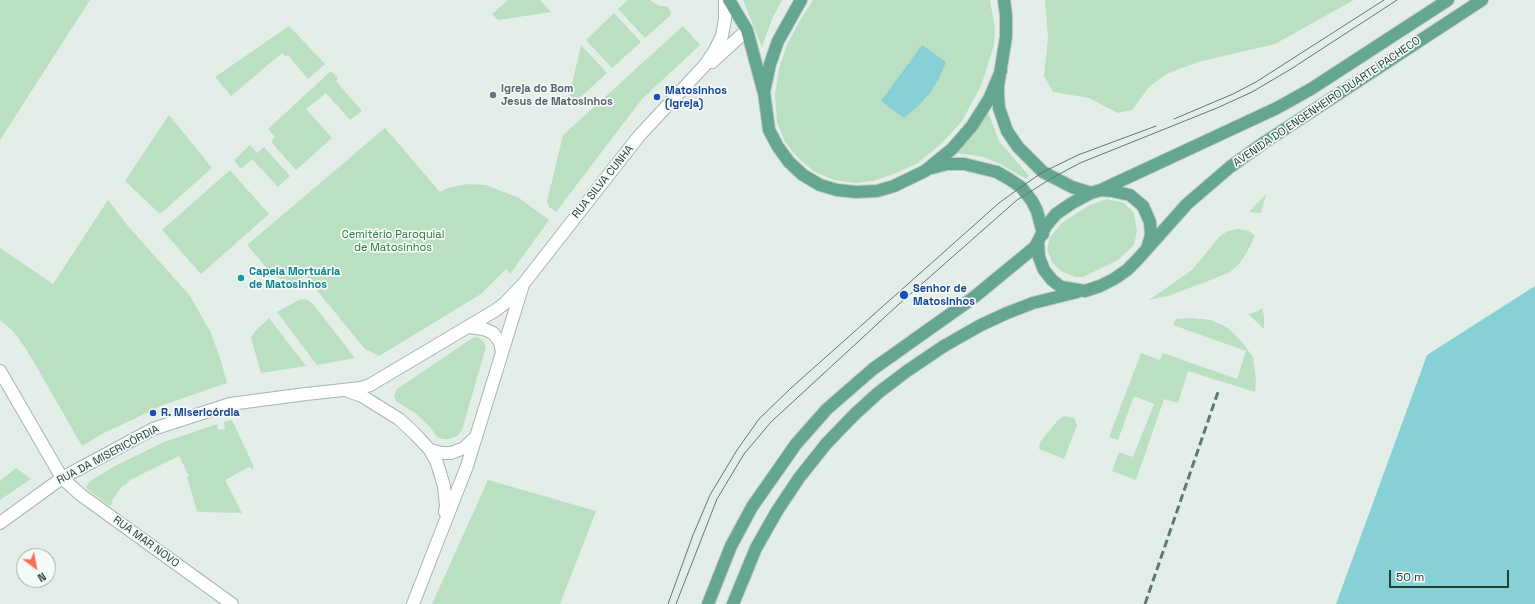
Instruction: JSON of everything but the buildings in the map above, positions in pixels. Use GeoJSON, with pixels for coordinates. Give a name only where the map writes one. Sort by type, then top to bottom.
{"type":"FeatureCollection","features":[{"type":"Feature","properties":{"kind":"main road"},"geometry":{"type":"LineString","coordinates":[[729,0],[747,30],[764,92],[770,130],[778,147],[789,162],[803,175],[820,185],[837,190],[856,192],[877,191],[894,186],[925,171],[947,164],[964,164],[997,172],[1015,183],[1027,193],[1038,211],[1040,238],[1039,257],[1044,270],[1052,280],[1061,287],[1086,291]]}},
{"type":"Feature","properties":{"kind":"main road"},"geometry":{"type":"LineString","coordinates":[[764,92],[770,64],[778,41],[801,0]]}},
{"type":"Feature","properties":{"kind":"main road"},"geometry":{"type":"LineString","coordinates":[[733,604],[756,548],[798,478],[826,444],[878,393],[944,346],[981,325],[1033,303],[1086,291],[1100,286],[1127,270],[1147,249],[1151,235],[1150,222],[1143,206],[1130,195],[1121,192],[1096,192],[1072,187],[1043,172],[1018,147],[1007,131],[999,108],[998,86],[1006,37],[1004,0]]}},
{"type":"Feature","properties":{"kind":"main road","name":"AVENIDA DO ENGENHEIRO DUARTE PACHECO"},"geometry":{"type":"LineString","coordinates":[[1096,192],[1277,108],[1310,89],[1448,0]]}},
{"type":"Feature","properties":{"kind":"main road","name":"AVENIDA DO ENGENHEIRO DUARTE PACHECO"},"geometry":{"type":"LineString","coordinates":[[1147,249],[1187,204],[1230,167],[1482,0]]}},
{"type":"Feature","properties":{"kind":"main road"},"geometry":{"type":"LineString","coordinates":[[925,171],[952,149],[972,126],[989,99],[1001,71]]}},
{"type":"Feature","properties":{"kind":"main road"},"geometry":{"type":"LineString","coordinates":[[708,604],[731,546],[752,507],[796,444],[827,409],[873,369],[973,298],[1034,248],[1046,226],[1056,214],[1078,199],[1096,192]]}},
{"type":"Feature","properties":{"kind":"street","name":"RUA SILVA CUNHA"},"geometry":{"type":"LineString","coordinates":[[688,85],[705,65],[722,36],[725,19],[725,0]]}},
{"type":"Feature","properties":{"kind":"street","name":"RUA SILVA CUNHA"},"geometry":{"type":"LineString","coordinates":[[524,283],[639,136],[688,85],[747,30]]}},
{"type":"Feature","properties":{"kind":"street","name":"RUA DA MISERICÓRDIA"},"geometry":{"type":"LineString","coordinates":[[0,524],[62,478],[153,429],[230,404],[361,388],[382,379],[505,303],[524,283]]}},
{"type":"Feature","properties":{"kind":"street"},"geometry":{"type":"LineString","coordinates":[[413,604],[443,523],[467,466],[524,283]]}},
{"type":"Feature","properties":{"kind":"street"},"geometry":{"type":"LineString","coordinates":[[468,327],[484,329],[493,333],[500,342],[502,352]]}},
{"type":"Feature","properties":{"kind":"street","name":"RUA MAR NOVO"},"geometry":{"type":"LineString","coordinates":[[0,371],[62,478],[81,495],[232,604]]}},
{"type":"Feature","properties":{"kind":"street"},"geometry":{"type":"LineString","coordinates":[[345,390],[362,396],[384,409],[414,433],[430,450],[437,463],[444,486],[446,506],[443,523]]}},
{"type":"Feature","properties":{"kind":"street"},"geometry":{"type":"LineString","coordinates":[[430,450],[442,453],[451,453],[464,448],[476,438]]}},
{"type":"Feature","properties":{"kind":"green space"},"geometry":{"type":"Polygon","coordinates":[[[0,0],[90,0],[0,140],[0,0]]]}},
{"type":"Feature","properties":{"kind":"green space"},"geometry":{"type":"Polygon","coordinates":[[[508,0],[540,0],[551,12],[498,20],[492,14],[508,0]]]}},
{"type":"Feature","properties":{"kind":"green space"},"geometry":{"type":"Polygon","coordinates":[[[628,0],[650,0],[659,6],[667,6],[671,12],[670,16],[645,38],[618,9],[628,0]]]}},
{"type":"Feature","properties":{"kind":"green space"},"geometry":{"type":"Polygon","coordinates":[[[743,0],[782,0],[772,19],[762,47],[743,0]]]}},
{"type":"Feature","properties":{"kind":"green space"},"geometry":{"type":"Polygon","coordinates":[[[813,0],[990,0],[995,29],[994,45],[981,86],[962,121],[943,142],[918,163],[873,181],[855,183],[834,180],[815,172],[799,159],[785,142],[777,122],[775,96],[779,68],[787,45],[800,20],[813,0]]]}},
{"type":"Feature","properties":{"kind":"green space"},"geometry":{"type":"Polygon","coordinates":[[[1045,0],[1354,0],[1275,44],[1198,62],[1166,74],[1149,87],[1132,110],[1118,113],[1089,98],[1053,92],[1044,76],[1048,38],[1045,0]]]}},
{"type":"Feature","properties":{"kind":"green space"},"geometry":{"type":"Polygon","coordinates":[[[614,13],[641,42],[612,68],[586,40],[614,13]]]}},
{"type":"Feature","properties":{"kind":"green space"},"geometry":{"type":"Polygon","coordinates":[[[289,26],[325,64],[308,79],[288,55],[286,57],[282,53],[231,96],[215,77],[289,26]]]}},
{"type":"Feature","properties":{"kind":"green space"},"geometry":{"type":"Polygon","coordinates":[[[683,26],[700,45],[642,99],[556,212],[549,207],[547,202],[563,135],[683,26]]]}},
{"type":"Feature","properties":{"kind":"green space"},"geometry":{"type":"Polygon","coordinates":[[[581,45],[607,73],[574,103],[569,98],[581,45]]]}},
{"type":"Feature","properties":{"kind":"green space"},"geometry":{"type":"Polygon","coordinates":[[[331,71],[338,78],[336,81],[362,111],[350,120],[326,93],[306,109],[332,138],[296,170],[271,142],[275,137],[268,129],[331,71]]]}},
{"type":"Feature","properties":{"kind":"green space"},"geometry":{"type":"Polygon","coordinates":[[[988,112],[999,141],[1029,176],[1026,179],[1002,165],[984,157],[956,153],[988,112]]]}},
{"type":"Feature","properties":{"kind":"green space"},"geometry":{"type":"Polygon","coordinates":[[[169,115],[212,168],[160,214],[125,181],[169,115]]]}},
{"type":"Feature","properties":{"kind":"green space","name":"Cemitério Paroquial de Matosinhos"},"geometry":{"type":"Polygon","coordinates":[[[385,128],[440,192],[448,188],[468,184],[486,185],[519,198],[549,220],[510,274],[506,269],[481,294],[379,356],[365,349],[305,276],[293,284],[274,276],[247,245],[385,128]]]}},
{"type":"Feature","properties":{"kind":"green space"},"geometry":{"type":"Polygon","coordinates":[[[250,145],[257,153],[264,147],[290,176],[278,187],[252,159],[241,169],[234,160],[250,145]]]}},
{"type":"Feature","properties":{"kind":"green space"},"geometry":{"type":"Polygon","coordinates":[[[230,170],[269,214],[201,274],[162,230],[230,170]]]}},
{"type":"Feature","properties":{"kind":"green space"},"geometry":{"type":"Polygon","coordinates":[[[1266,194],[1261,213],[1249,212],[1266,194]]]}},
{"type":"Feature","properties":{"kind":"green space"},"geometry":{"type":"Polygon","coordinates":[[[1107,199],[1124,203],[1134,213],[1137,231],[1134,245],[1118,260],[1083,277],[1075,277],[1061,271],[1052,262],[1047,249],[1050,237],[1063,222],[1090,205],[1107,199]]]}},
{"type":"Feature","properties":{"kind":"green space"},"geometry":{"type":"Polygon","coordinates":[[[108,200],[128,226],[190,296],[211,333],[227,383],[163,405],[102,434],[82,446],[28,352],[14,332],[0,320],[0,248],[53,284],[108,200]]]}},
{"type":"Feature","properties":{"kind":"green space"},"geometry":{"type":"Polygon","coordinates":[[[1238,229],[1249,231],[1255,236],[1239,264],[1230,272],[1168,296],[1149,300],[1192,270],[1220,236],[1228,231],[1238,229]]]}},
{"type":"Feature","properties":{"kind":"green space"},"geometry":{"type":"Polygon","coordinates":[[[306,299],[312,303],[355,358],[317,365],[277,312],[299,300],[306,299]]]}},
{"type":"Feature","properties":{"kind":"green space"},"geometry":{"type":"Polygon","coordinates":[[[1262,308],[1264,316],[1264,329],[1248,314],[1256,312],[1262,308]]]}},
{"type":"Feature","properties":{"kind":"green space"},"geometry":{"type":"Polygon","coordinates":[[[269,318],[306,366],[261,373],[251,338],[255,331],[269,318]]]}},
{"type":"Feature","properties":{"kind":"green space"},"geometry":{"type":"Polygon","coordinates":[[[1192,318],[1211,320],[1228,328],[1242,342],[1253,357],[1256,381],[1255,392],[1188,371],[1178,403],[1164,399],[1136,480],[1112,471],[1119,452],[1133,457],[1154,404],[1134,396],[1118,440],[1109,437],[1141,353],[1160,360],[1163,353],[1237,379],[1246,351],[1173,325],[1176,319],[1192,318]]]}},
{"type":"Feature","properties":{"kind":"green space"},"geometry":{"type":"Polygon","coordinates":[[[474,337],[479,338],[484,342],[486,347],[462,430],[457,436],[449,439],[437,437],[430,427],[415,413],[396,401],[394,395],[397,389],[474,337]]]}},
{"type":"Feature","properties":{"kind":"green space"},"geometry":{"type":"Polygon","coordinates":[[[1064,416],[1074,418],[1077,425],[1064,459],[1039,449],[1040,442],[1058,420],[1064,416]]]}},
{"type":"Feature","properties":{"kind":"green space"},"geometry":{"type":"Polygon","coordinates":[[[232,420],[253,465],[253,470],[249,467],[225,480],[242,513],[197,511],[187,477],[189,476],[179,456],[130,480],[124,486],[123,485],[112,500],[113,501],[110,506],[86,487],[90,481],[115,466],[164,442],[217,424],[218,430],[225,429],[224,422],[232,420]]]}},
{"type":"Feature","properties":{"kind":"green space"},"geometry":{"type":"Polygon","coordinates":[[[16,468],[31,479],[0,500],[0,481],[16,468]]]}},
{"type":"Feature","properties":{"kind":"green space"},"geometry":{"type":"Polygon","coordinates":[[[488,480],[596,511],[560,604],[432,604],[488,480]]]}},
{"type":"Feature","properties":{"kind":"water"},"geometry":{"type":"Polygon","coordinates":[[[922,45],[946,62],[939,79],[929,94],[904,118],[881,101],[922,45]]]}},
{"type":"Feature","properties":{"kind":"water"},"geometry":{"type":"Polygon","coordinates":[[[1535,286],[1535,604],[1336,604],[1427,355],[1535,286]]]}},
{"type":"Feature","properties":{"kind":"tram line"},"geometry":{"type":"LineString","coordinates":[[1174,119],[1233,94],[1256,82],[1384,0]]}},
{"type":"Feature","properties":{"kind":"tram line"},"geometry":{"type":"LineString","coordinates":[[676,604],[717,499],[744,454],[771,422],[899,304],[1017,200],[1052,178],[1080,163],[1217,108],[1252,92],[1291,69],[1397,0]]}},
{"type":"Feature","properties":{"kind":"tram line"},"geometry":{"type":"LineString","coordinates":[[668,604],[693,535],[710,495],[737,450],[759,419],[791,388],[999,203],[1043,172],[1078,155],[1156,126]]}},
{"type":"Feature","properties":{"kind":"railway"},"geometry":{"type":"LineString","coordinates":[[1145,604],[1218,392]]}},
{"type":"Feature","properties":{"kind":"place","name":"Igreja do Bom Jesus de Matosinhos"},"geometry":{"type":"Point","coordinates":[493,95]}},
{"type":"Feature","properties":{"kind":"place","name":"Matosinhos (Igreja)"},"geometry":{"type":"Point","coordinates":[657,97]}},
{"type":"Feature","properties":{"kind":"place","name":"Capela Mortuária de Matosinhos"},"geometry":{"type":"Point","coordinates":[241,278]}},
{"type":"Feature","properties":{"kind":"place","name":"Senhor de Matosinhos"},"geometry":{"type":"Point","coordinates":[904,295]}},
{"type":"Feature","properties":{"kind":"place","name":"R. Misericórdia"},"geometry":{"type":"Point","coordinates":[153,413]}}]}
